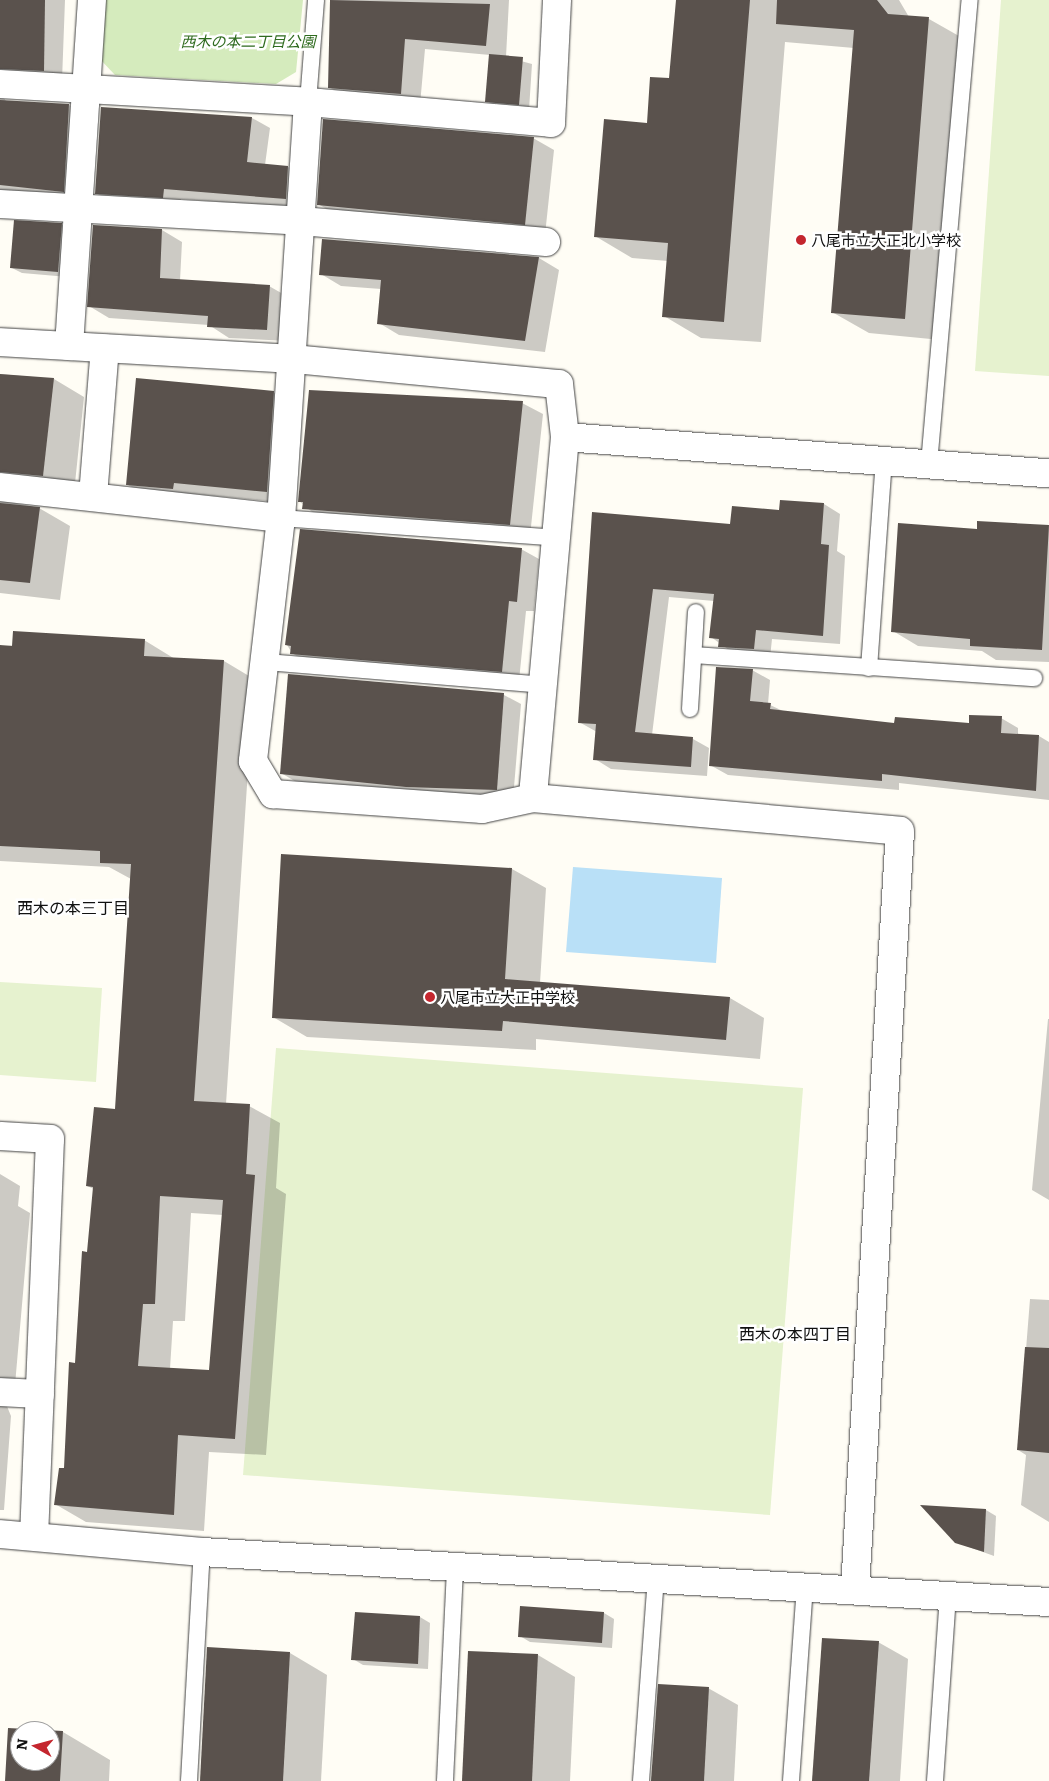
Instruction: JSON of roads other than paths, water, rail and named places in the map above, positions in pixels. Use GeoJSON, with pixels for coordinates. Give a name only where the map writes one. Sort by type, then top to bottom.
{"type":"FeatureCollection","features":[{"type":"Feature","properties":{"kind":"street"},"geometry":{"type":"LineString","coordinates":[[69,346],[92,0]]}},
{"type":"Feature","properties":{"kind":"street"},"geometry":{"type":"LineString","coordinates":[[0,84],[308,102],[551,123],[557,0]]}},
{"type":"Feature","properties":{"kind":"street"},"geometry":{"type":"LineString","coordinates":[[308,102],[294,359],[281,518],[253,760],[273,794],[482,809],[533,798],[900,831],[855,1588]]}},
{"type":"Feature","properties":{"kind":"street"},"geometry":{"type":"LineString","coordinates":[[0,204],[301,221],[546,242]]}},
{"type":"Feature","properties":{"kind":"street"},"geometry":{"type":"LineString","coordinates":[[0,342],[294,359],[559,384],[565,437],[533,798]]}},
{"type":"Feature","properties":{"kind":"street"},"geometry":{"type":"LineString","coordinates":[[94,496],[105,348]]}},
{"type":"Feature","properties":{"kind":"street"},"geometry":{"type":"LineString","coordinates":[[565,437],[1049,473]]}},
{"type":"Feature","properties":{"kind":"street"},"geometry":{"type":"LineString","coordinates":[[0,487],[281,518]]}},
{"type":"Feature","properties":{"kind":"street"},"geometry":{"type":"LineString","coordinates":[[0,1136],[50,1139],[34,1536]]}},
{"type":"Feature","properties":{"kind":"street"},"geometry":{"type":"LineString","coordinates":[[0,1392],[40,1394]]}},
{"type":"Feature","properties":{"kind":"street"},"geometry":{"type":"LineString","coordinates":[[0,1534],[202,1552],[455,1568],[855,1588],[1049,1602]]}},
{"type":"Feature","properties":{"kind":"lane"},"geometry":{"type":"LineString","coordinates":[[308,102],[316,0]]}},
{"type":"Feature","properties":{"kind":"lane"},"geometry":{"type":"LineString","coordinates":[[929,464],[970,0]]}},
{"type":"Feature","properties":{"kind":"lane"},"geometry":{"type":"LineString","coordinates":[[869,668],[884,461]]}},
{"type":"Feature","properties":{"kind":"lane"},"geometry":{"type":"LineString","coordinates":[[281,518],[557,538]]}},
{"type":"Feature","properties":{"kind":"lane"},"geometry":{"type":"LineString","coordinates":[[690,709],[696,612]]}},
{"type":"Feature","properties":{"kind":"lane"},"geometry":{"type":"LineString","coordinates":[[694,655],[1034,678]]}},
{"type":"Feature","properties":{"kind":"lane"},"geometry":{"type":"LineString","coordinates":[[265,662],[543,685]]}},
{"type":"Feature","properties":{"kind":"lane"},"geometry":{"type":"LineString","coordinates":[[189,1781],[202,1552]]}},
{"type":"Feature","properties":{"kind":"lane"},"geometry":{"type":"LineString","coordinates":[[445,1781],[455,1568]]}},
{"type":"Feature","properties":{"kind":"lane"},"geometry":{"type":"LineString","coordinates":[[641,1781],[656,1578]]}},
{"type":"Feature","properties":{"kind":"lane"},"geometry":{"type":"LineString","coordinates":[[791,1781],[804,1585]]}},
{"type":"Feature","properties":{"kind":"lane"},"geometry":{"type":"LineString","coordinates":[[935,1781],[948,1595]]}},
{"type":"Feature","properties":{"kind":"water"},"geometry":{"type":"Polygon","coordinates":[[[573,867],[722,878],[716,963],[566,952],[573,867]]]}},
{"type":"Feature","properties":{"kind":"place","name":"八尾市立大正北小学校"},"geometry":{"type":"Point","coordinates":[801,240]}},
{"type":"Feature","properties":{"kind":"place","name":"八尾市立大正中学校"},"geometry":{"type":"Point","coordinates":[430,997]}},
{"type":"Feature","properties":{"kind":"district","name":"西木の本三丁目"},"geometry":{"type":"Point","coordinates":[73,907]}},
{"type":"Feature","properties":{"kind":"district","name":"西木の本四丁目"},"geometry":{"type":"Point","coordinates":[795,1333]}},
{"type":"Feature","properties":{"kind":"park label","name":"西木の本二丁目公園"},"geometry":{"type":"Point","coordinates":[248,41]}}]}
